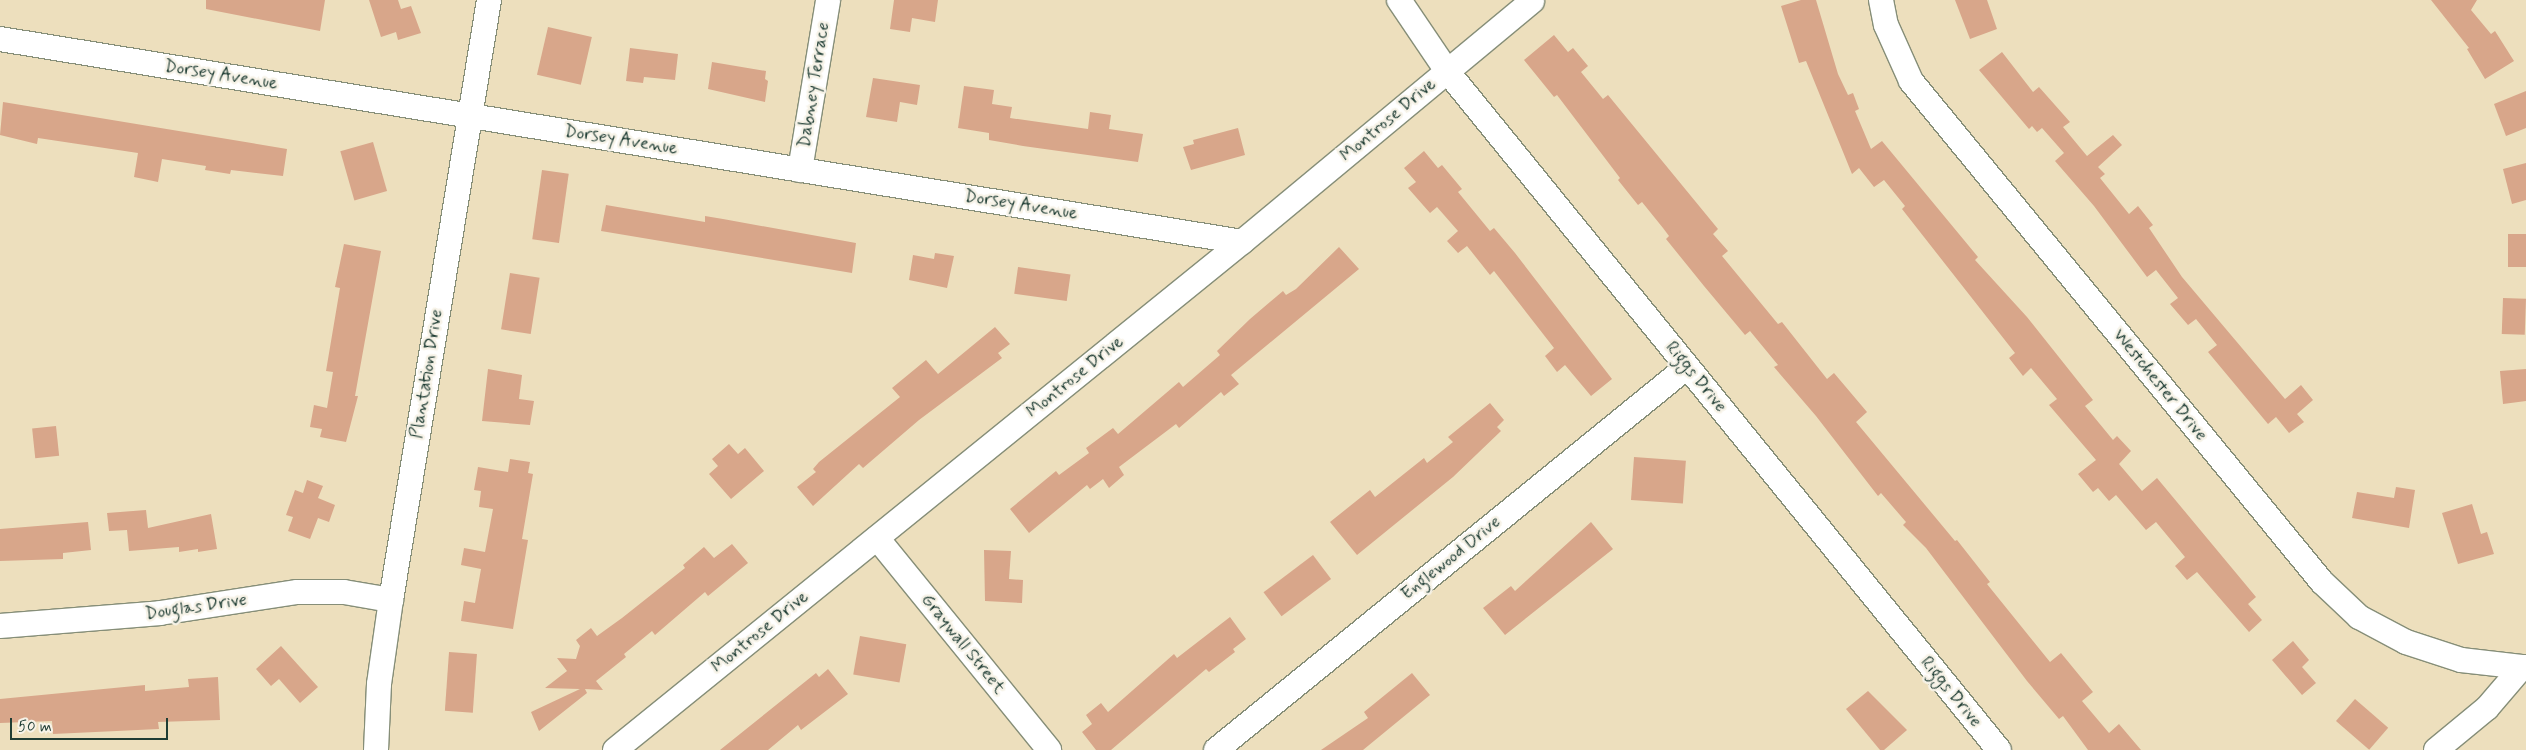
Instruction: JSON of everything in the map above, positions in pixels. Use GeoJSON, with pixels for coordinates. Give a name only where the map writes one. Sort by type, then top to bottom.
{"type":"FeatureCollection","features":[{"type":"Feature","properties":{"kind":"street","name":"Plantation Drive"},"geometry":{"type":"LineString","coordinates":[[376,750],[379,684],[391,600],[489,0]]}},
{"type":"Feature","properties":{"kind":"street","name":"Dabney Terrace"},"geometry":{"type":"LineString","coordinates":[[800,170],[828,0]]}},
{"type":"Feature","properties":{"kind":"street","name":"Riggs Drive"},"geometry":{"type":"LineString","coordinates":[[1399,0],[1447,71],[1999,750]]}},
{"type":"Feature","properties":{"kind":"street","name":"Westchester Drive"},"geometry":{"type":"LineString","coordinates":[[1881,0],[1886,25],[1911,81],[2322,582],[2359,617],[2406,642],[2461,660],[2524,667]]}},
{"type":"Feature","properties":{"kind":"street","name":"Montrose Drive"},"geometry":{"type":"LineString","coordinates":[[615,750],[1242,242],[1532,1]]}},
{"type":"Feature","properties":{"kind":"street","name":"Dorsey Avenue"},"geometry":{"type":"LineString","coordinates":[[0,38],[1242,242]]}},
{"type":"Feature","properties":{"kind":"street","name":"Englewood Drive"},"geometry":{"type":"LineString","coordinates":[[1216,750],[1687,366]]}},
{"type":"Feature","properties":{"kind":"street","name":"Graywall Street"},"geometry":{"type":"LineString","coordinates":[[878,538],[1049,750]]}},
{"type":"Feature","properties":{"kind":"street","name":"Douglas Drive"},"geometry":{"type":"LineString","coordinates":[[0,626],[160,613],[296,592],[344,592],[391,600]]}},
{"type":"Feature","properties":{"kind":"street"},"geometry":{"type":"LineString","coordinates":[[2436,750],[2487,708],[2524,667]]}},
{"type":"Feature","properties":{"kind":"building"},"geometry":{"type":"Polygon","coordinates":[[[206,0],[325,0],[320,31],[206,9],[206,0]]]}},
{"type":"Feature","properties":{"kind":"building"},"geometry":{"type":"Polygon","coordinates":[[[369,0],[398,0],[401,9],[411,6],[421,33],[398,40],[396,32],[381,37],[369,0]]]}},
{"type":"Feature","properties":{"kind":"building"},"geometry":{"type":"Polygon","coordinates":[[[894,0],[938,0],[935,22],[912,18],[910,32],[890,29],[894,0]]]}},
{"type":"Feature","properties":{"kind":"building"},"geometry":{"type":"Polygon","coordinates":[[[1801,0],[1816,0],[1838,74],[1848,95],[1853,93],[1859,109],[1855,111],[1871,149],[1882,141],[1978,257],[1975,260],[2027,317],[2093,400],[2085,406],[2113,440],[2117,436],[2131,451],[2119,464],[2142,491],[2157,478],[2256,597],[2248,604],[2262,620],[2249,632],[2197,572],[2187,580],[2175,566],[2185,557],[2156,522],[2146,530],[2116,495],[2109,501],[2098,488],[2093,492],[2078,474],[2096,460],[2049,405],[2057,399],[2031,368],[2023,376],[2009,358],[2015,353],[1902,209],[1905,206],[1884,180],[1874,187],[1859,168],[1852,174],[1806,61],[1799,63],[1781,6],[1801,0]]]}},
{"type":"Feature","properties":{"kind":"building"},"geometry":{"type":"Polygon","coordinates":[[[1955,0],[1987,0],[1997,29],[1970,39],[1955,0]]]}},
{"type":"Feature","properties":{"kind":"building"},"geometry":{"type":"Polygon","coordinates":[[[2431,0],[2477,0],[2471,10],[2491,34],[2495,31],[2514,61],[2485,79],[2467,49],[2469,48],[2431,0]]]}},
{"type":"Feature","properties":{"kind":"building"},"geometry":{"type":"Polygon","coordinates":[[[548,27],[592,37],[581,85],[537,75],[548,27]]]}},
{"type":"Feature","properties":{"kind":"building"},"geometry":{"type":"Polygon","coordinates":[[[1554,35],[1568,52],[1573,48],[1588,66],[1581,72],[1603,99],[1608,95],[1718,229],[1713,234],[1728,251],[1722,256],[1778,324],[1782,322],[1827,379],[1834,373],[1867,412],[1856,422],[1955,541],[1957,540],[1990,582],[1987,584],[2050,662],[2061,653],[2093,692],[2082,701],[2109,733],[2119,724],[2141,750],[2088,750],[2063,716],[2059,719],[2027,681],[1926,548],[1903,525],[1906,522],[1881,493],[1878,496],[1816,416],[1774,367],[1778,365],[1750,331],[1745,335],[1704,286],[1666,239],[1669,236],[1663,228],[1642,202],[1638,205],[1618,180],[1620,178],[1557,95],[1554,97],[1524,60],[1554,35]]]}},
{"type":"Feature","properties":{"kind":"building"},"geometry":{"type":"Polygon","coordinates":[[[630,48],[678,54],[675,80],[644,77],[643,83],[626,81],[630,48]]]}},
{"type":"Feature","properties":{"kind":"building"},"geometry":{"type":"Polygon","coordinates":[[[2002,52],[2033,92],[2039,87],[2070,122],[2063,127],[2087,156],[2113,135],[2122,145],[2098,167],[2105,174],[2100,178],[2129,214],[2138,206],[2153,225],[2149,228],[2182,277],[2285,399],[2301,385],[2313,400],[2297,414],[2304,422],[2289,433],[2276,417],[2268,424],[2208,352],[2217,345],[2196,319],[2188,325],[2170,304],[2178,298],[2156,270],[2147,277],[2094,206],[2055,161],[2064,153],[2042,128],[2037,132],[2032,126],[2029,129],[1979,70],[2002,52]]]}},
{"type":"Feature","properties":{"kind":"building"},"geometry":{"type":"Polygon","coordinates":[[[712,62],[766,71],[765,79],[768,81],[765,102],[708,89],[712,62]]]}},
{"type":"Feature","properties":{"kind":"building"},"geometry":{"type":"Polygon","coordinates":[[[873,78],[920,85],[917,105],[900,102],[897,122],[866,117],[873,78]]]}},
{"type":"Feature","properties":{"kind":"building"},"geometry":{"type":"Polygon","coordinates":[[[964,86],[994,90],[992,104],[1012,107],[1010,118],[1088,129],[1090,112],[1111,115],[1109,129],[1143,134],[1138,162],[989,140],[989,133],[958,128],[964,86]]]}},
{"type":"Feature","properties":{"kind":"building"},"geometry":{"type":"Polygon","coordinates":[[[2526,91],[2526,128],[2506,136],[2494,104],[2526,91]]]}},
{"type":"Feature","properties":{"kind":"building"},"geometry":{"type":"Polygon","coordinates":[[[3,102],[287,149],[283,176],[231,170],[230,174],[205,170],[206,166],[162,159],[158,182],[134,177],[138,153],[38,138],[37,144],[0,135],[3,102]]]}},
{"type":"Feature","properties":{"kind":"building"},"geometry":{"type":"Polygon","coordinates":[[[1238,128],[1245,155],[1191,170],[1183,147],[1194,144],[1193,140],[1238,128]]]}},
{"type":"Feature","properties":{"kind":"building"},"geometry":{"type":"Polygon","coordinates":[[[373,142],[387,191],[354,200],[340,151],[373,142]]]}},
{"type":"Feature","properties":{"kind":"building"},"geometry":{"type":"Polygon","coordinates":[[[1424,151],[1438,168],[1442,165],[1462,189],[1458,192],[1490,231],[1494,228],[1515,253],[1612,379],[1591,396],[1565,365],[1557,372],[1545,356],[1554,348],[1494,271],[1490,275],[1467,246],[1458,253],[1447,241],[1458,231],[1437,207],[1430,213],[1408,188],[1416,182],[1404,168],[1424,151]]]}},
{"type":"Feature","properties":{"kind":"building"},"geometry":{"type":"Polygon","coordinates":[[[2526,163],[2526,200],[2512,204],[2503,169],[2526,163]]]}},
{"type":"Feature","properties":{"kind":"building"},"geometry":{"type":"Polygon","coordinates":[[[542,170],[569,174],[559,243],[532,239],[542,170]]]}},
{"type":"Feature","properties":{"kind":"building"},"geometry":{"type":"Polygon","coordinates":[[[606,205],[705,222],[705,216],[856,243],[852,273],[601,231],[606,205]]]}},
{"type":"Feature","properties":{"kind":"building"},"geometry":{"type":"Polygon","coordinates":[[[2508,234],[2526,234],[2526,267],[2508,267],[2508,234]]]}},
{"type":"Feature","properties":{"kind":"building"},"geometry":{"type":"Polygon","coordinates":[[[344,244],[381,251],[355,396],[358,396],[346,442],[320,437],[322,429],[310,427],[314,405],[327,408],[333,372],[326,371],[340,288],[335,287],[344,244]]]}},
{"type":"Feature","properties":{"kind":"building"},"geometry":{"type":"Polygon","coordinates":[[[1339,247],[1359,269],[1231,375],[1239,384],[1224,396],[1221,392],[1179,428],[1176,424],[1119,467],[1124,475],[1109,488],[1103,479],[1090,489],[1087,485],[1029,533],[1010,509],[1056,471],[1059,475],[1089,453],[1086,448],[1113,428],[1118,434],[1179,382],[1183,387],[1220,355],[1217,351],[1250,319],[1283,291],[1286,295],[1296,289],[1339,247]]]}},
{"type":"Feature","properties":{"kind":"building"},"geometry":{"type":"Polygon","coordinates":[[[935,253],[954,256],[947,288],[909,280],[913,255],[934,259],[935,253]]]}},
{"type":"Feature","properties":{"kind":"building"},"geometry":{"type":"Polygon","coordinates":[[[1018,267],[1070,274],[1067,301],[1014,294],[1018,267]]]}},
{"type":"Feature","properties":{"kind":"building"},"geometry":{"type":"Polygon","coordinates":[[[510,273],[540,278],[531,334],[501,329],[510,273]]]}},
{"type":"Feature","properties":{"kind":"building"},"geometry":{"type":"Polygon","coordinates":[[[2503,298],[2526,299],[2525,335],[2502,334],[2503,298]]]}},
{"type":"Feature","properties":{"kind":"building"},"geometry":{"type":"Polygon","coordinates":[[[995,327],[1010,344],[998,353],[1002,358],[919,420],[863,468],[859,464],[813,506],[797,487],[816,472],[813,469],[819,462],[900,397],[892,388],[926,360],[938,374],[995,327]]]}},
{"type":"Feature","properties":{"kind":"building"},"geometry":{"type":"Polygon","coordinates":[[[488,369],[522,375],[519,399],[534,401],[530,425],[482,421],[488,369]]]}},
{"type":"Feature","properties":{"kind":"building"},"geometry":{"type":"Polygon","coordinates":[[[2526,369],[2526,401],[2503,404],[2500,371],[2526,369]]]}},
{"type":"Feature","properties":{"kind":"building"},"geometry":{"type":"Polygon","coordinates":[[[1490,403],[1504,420],[1497,427],[1501,431],[1453,477],[1357,555],[1330,522],[1370,490],[1375,497],[1424,458],[1427,463],[1453,442],[1448,437],[1490,403]]]}},
{"type":"Feature","properties":{"kind":"building"},"geometry":{"type":"Polygon","coordinates":[[[56,426],[59,456],[35,458],[32,429],[56,426]]]}},
{"type":"Feature","properties":{"kind":"building"},"geometry":{"type":"Polygon","coordinates":[[[729,444],[738,454],[745,448],[764,471],[731,499],[709,474],[718,466],[712,459],[729,444]]]}},
{"type":"Feature","properties":{"kind":"building"},"geometry":{"type":"Polygon","coordinates":[[[1634,457],[1686,461],[1683,504],[1631,500],[1634,457]]]}},
{"type":"Feature","properties":{"kind":"building"},"geometry":{"type":"Polygon","coordinates":[[[510,459],[530,462],[528,473],[533,474],[522,539],[528,540],[513,629],[461,621],[464,601],[475,603],[481,569],[461,565],[464,548],[485,552],[493,509],[479,507],[481,491],[474,490],[478,467],[508,472],[510,459]]]}},
{"type":"Feature","properties":{"kind":"building"},"geometry":{"type":"Polygon","coordinates":[[[307,480],[323,486],[318,498],[335,505],[329,522],[318,518],[310,539],[288,531],[293,517],[286,515],[295,490],[303,493],[307,480]]]}},
{"type":"Feature","properties":{"kind":"building"},"geometry":{"type":"Polygon","coordinates":[[[2396,487],[2415,490],[2409,528],[2352,518],[2357,492],[2394,498],[2396,487]]]}},
{"type":"Feature","properties":{"kind":"building"},"geometry":{"type":"Polygon","coordinates":[[[2472,504],[2481,534],[2487,532],[2494,554],[2458,564],[2442,513],[2472,504]]]}},
{"type":"Feature","properties":{"kind":"building"},"geometry":{"type":"Polygon","coordinates":[[[146,510],[148,528],[211,514],[217,549],[179,552],[179,547],[129,551],[127,530],[109,531],[107,513],[146,510]]]}},
{"type":"Feature","properties":{"kind":"building"},"geometry":{"type":"Polygon","coordinates":[[[88,522],[91,550],[63,553],[63,559],[0,561],[0,529],[88,522]]]}},
{"type":"Feature","properties":{"kind":"building"},"geometry":{"type":"Polygon","coordinates":[[[1591,522],[1613,549],[1505,635],[1483,608],[1511,586],[1515,591],[1591,522]]]}},
{"type":"Feature","properties":{"kind":"building"},"geometry":{"type":"Polygon","coordinates":[[[732,544],[748,563],[708,596],[705,592],[655,635],[652,631],[624,654],[626,657],[596,681],[603,690],[585,689],[587,693],[539,731],[531,712],[580,689],[545,688],[567,671],[557,658],[576,659],[580,646],[576,640],[591,628],[597,636],[622,618],[685,568],[683,565],[704,547],[714,558],[732,544]]]}},
{"type":"Feature","properties":{"kind":"building"},"geometry":{"type":"Polygon","coordinates":[[[984,550],[1011,551],[1009,579],[1023,580],[1022,603],[985,601],[984,550]]]}},
{"type":"Feature","properties":{"kind":"building"},"geometry":{"type":"Polygon","coordinates":[[[1313,555],[1331,579],[1282,616],[1263,592],[1313,555]]]}},
{"type":"Feature","properties":{"kind":"building"},"geometry":{"type":"Polygon","coordinates":[[[1230,617],[1246,639],[1233,649],[1235,652],[1209,672],[1206,669],[1111,750],[1096,750],[1082,732],[1092,724],[1086,715],[1101,703],[1108,712],[1174,654],[1177,658],[1230,617]]]}},
{"type":"Feature","properties":{"kind":"building"},"geometry":{"type":"Polygon","coordinates":[[[860,636],[906,644],[900,683],[853,674],[860,636]]]}},
{"type":"Feature","properties":{"kind":"building"},"geometry":{"type":"Polygon","coordinates":[[[2293,641],[2309,660],[2302,667],[2316,683],[2302,695],[2272,660],[2293,641]]]}},
{"type":"Feature","properties":{"kind":"building"},"geometry":{"type":"Polygon","coordinates":[[[281,646],[318,687],[300,703],[279,679],[271,686],[256,669],[281,646]]]}},
{"type":"Feature","properties":{"kind":"building"},"geometry":{"type":"Polygon","coordinates":[[[449,652],[477,654],[473,713],[445,711],[449,652]]]}},
{"type":"Feature","properties":{"kind":"building"},"geometry":{"type":"Polygon","coordinates":[[[828,669],[848,694],[801,730],[798,725],[768,750],[720,750],[816,673],[819,677],[828,669]]]}},
{"type":"Feature","properties":{"kind":"building"},"geometry":{"type":"Polygon","coordinates":[[[1412,673],[1430,695],[1363,750],[1321,750],[1368,718],[1364,712],[1412,673]]]}},
{"type":"Feature","properties":{"kind":"building"},"geometry":{"type":"Polygon","coordinates":[[[218,677],[220,720],[158,722],[159,729],[53,734],[52,721],[0,723],[0,699],[145,685],[145,691],[189,687],[188,679],[218,677]]]}},
{"type":"Feature","properties":{"kind":"building"},"geometry":{"type":"Polygon","coordinates":[[[1868,691],[1907,730],[1884,750],[1880,750],[1846,709],[1868,691]]]}},
{"type":"Feature","properties":{"kind":"building"},"geometry":{"type":"Polygon","coordinates":[[[2355,699],[2388,728],[2369,750],[2336,721],[2355,699]]]}}]}
